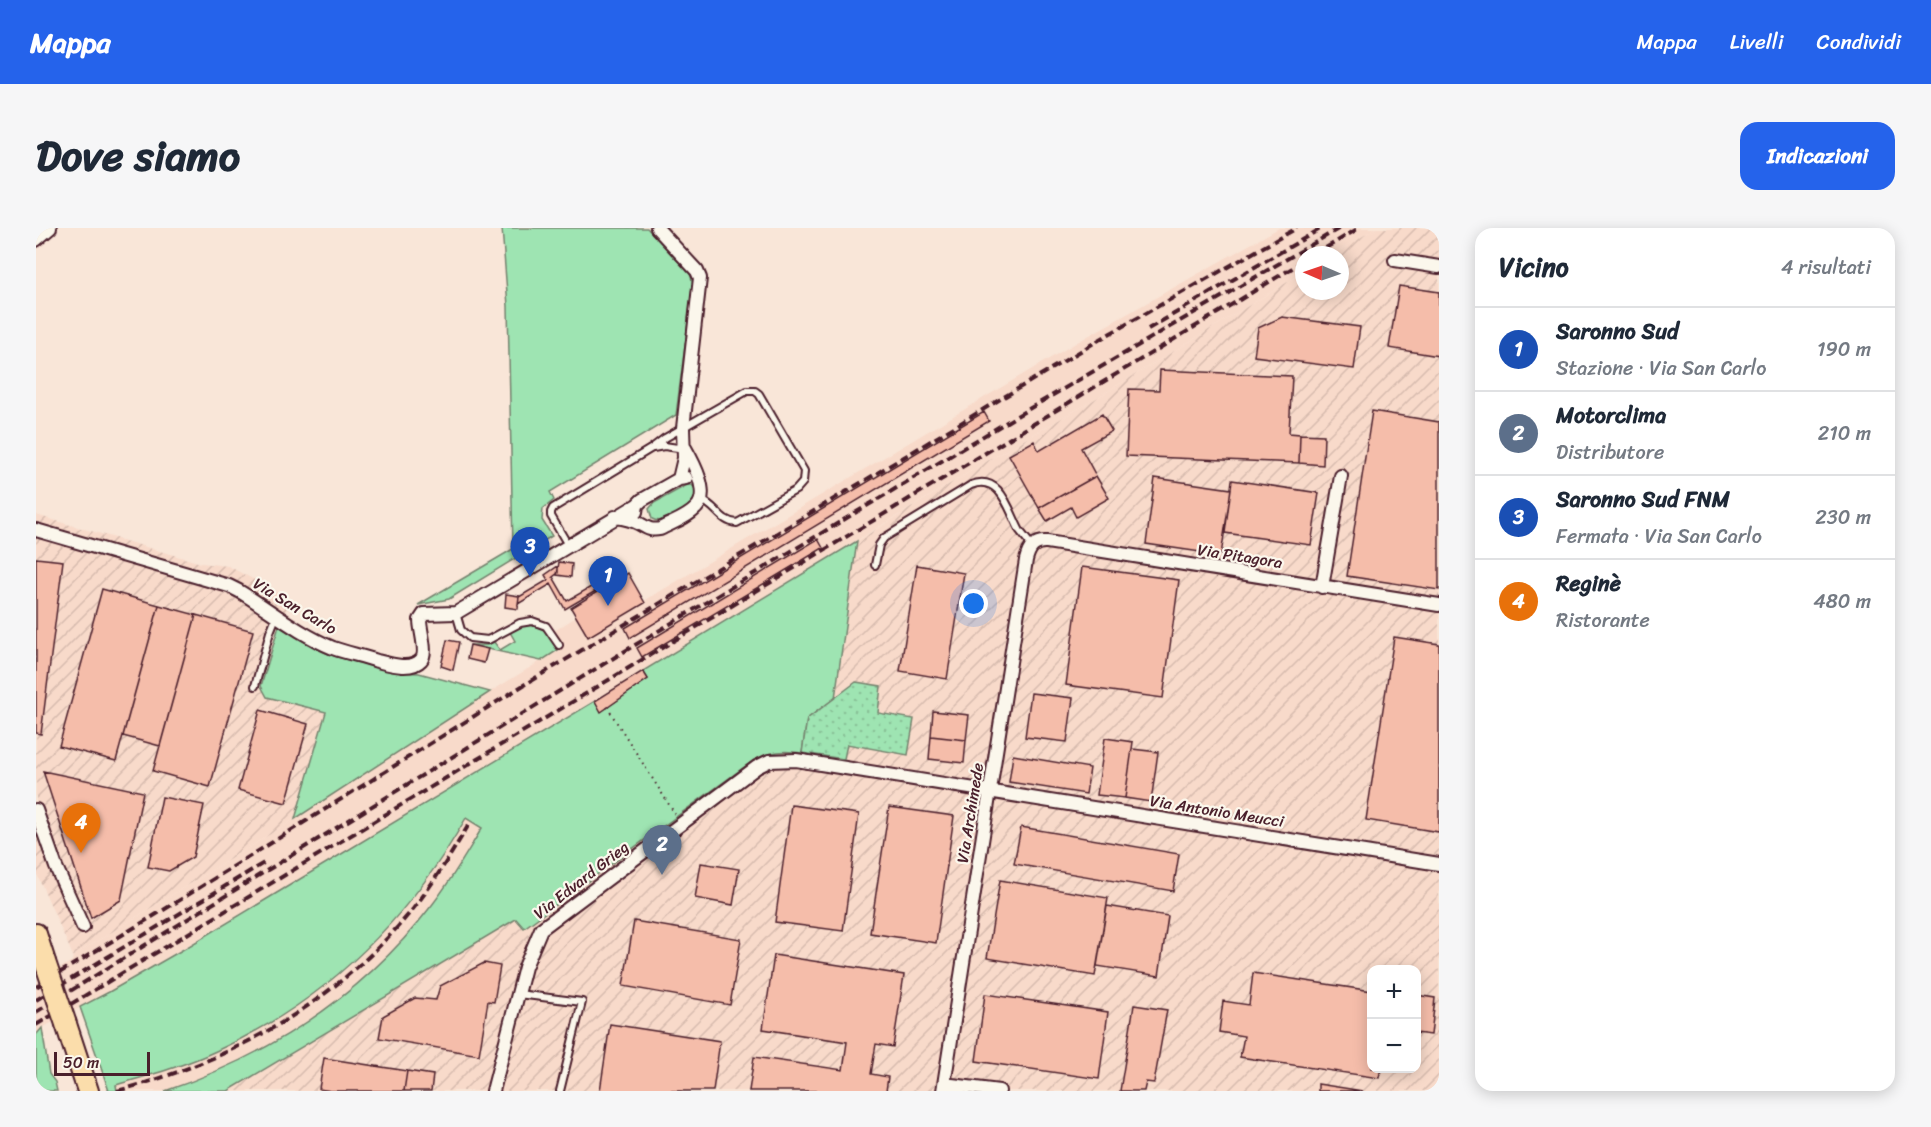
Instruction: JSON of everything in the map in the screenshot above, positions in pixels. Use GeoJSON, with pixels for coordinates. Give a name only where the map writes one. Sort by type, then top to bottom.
{"type":"FeatureCollection","features":[{"type":"Feature","properties":{"kind":"main road"},"geometry":{"type":"LineString","coordinates":[[36,934],[88,1091]]}},
{"type":"Feature","properties":{"kind":"street"},"geometry":{"type":"LineString","coordinates":[[657,228],[700,278],[679,479],[692,479],[700,485]]}},
{"type":"Feature","properties":{"kind":"street"},"geometry":{"type":"LineString","coordinates":[[1395,260],[1439,267]]}},
{"type":"Feature","properties":{"kind":"street"},"geometry":{"type":"LineString","coordinates":[[637,505],[637,519],[640,524],[654,530],[695,510],[702,493],[693,462],[682,448]]}},
{"type":"Feature","properties":{"kind":"street"},"geometry":{"type":"LineString","coordinates":[[1322,586],[1341,477]]}},
{"type":"Feature","properties":{"kind":"street","name":"Via San Carlo"},"geometry":{"type":"LineString","coordinates":[[36,530],[229,586],[276,616],[334,648],[404,666],[420,662],[424,655],[420,625],[422,616],[428,613],[456,613],[679,479]]}},
{"type":"Feature","properties":{"kind":"street"},"geometry":{"type":"LineString","coordinates":[[615,517],[640,524]]}},
{"type":"Feature","properties":{"kind":"street","name":"Via Pitagora"},"geometry":{"type":"LineString","coordinates":[[1034,545],[1047,542],[1439,605]]}},
{"type":"Feature","properties":{"kind":"street","name":"Via Archimede"},"geometry":{"type":"LineString","coordinates":[[943,1087],[1026,560],[1034,545]]}},
{"type":"Feature","properties":{"kind":"street","name":"Via Edvard Grieg"},"geometry":{"type":"LineString","coordinates":[[493,1091],[525,967],[541,929],[757,767],[777,759],[796,760],[990,792]]}},
{"type":"Feature","properties":{"kind":"street","name":"Via Antonio Meucci"},"geometry":{"type":"LineString","coordinates":[[990,792],[1439,864]]}},
{"type":"Feature","properties":{"kind":"street"},"geometry":{"type":"LineString","coordinates":[[36,810],[56,867],[82,927]]}},
{"type":"Feature","properties":{"kind":"street"},"geometry":{"type":"LineString","coordinates":[[943,1087],[999,1091]]}},
{"type":"Feature","properties":{"kind":"lane"},"geometry":{"type":"LineString","coordinates":[[568,545],[551,516],[552,509],[662,440],[747,392],[755,391],[759,394],[804,471],[803,482],[796,490],[742,522],[732,523],[726,520],[711,504],[701,500]]}},
{"type":"Feature","properties":{"kind":"lane"},"geometry":{"type":"LineString","coordinates":[[652,448],[664,446],[682,448]]}},
{"type":"Feature","properties":{"kind":"lane"},"geometry":{"type":"LineString","coordinates":[[875,565],[879,545],[884,538],[971,485],[982,482],[993,485],[1000,491],[1021,532],[1034,545]]}},
{"type":"Feature","properties":{"kind":"lane"},"geometry":{"type":"LineString","coordinates":[[456,613],[461,630],[470,638],[488,640],[520,623],[532,621],[546,626],[559,645]]}},
{"type":"Feature","properties":{"kind":"lane"},"geometry":{"type":"LineString","coordinates":[[255,686],[276,616]]}},
{"type":"Feature","properties":{"kind":"lane"},"geometry":{"type":"LineString","coordinates":[[518,994],[582,1002],[560,1091]]}},
{"type":"Feature","properties":{"kind":"path"},"geometry":{"type":"LineString","coordinates":[[607,707],[681,824]]}},
{"type":"Feature","properties":{"kind":"shaded area"},"geometry":{"type":"Polygon","coordinates":[[[1279,228],[1376,228],[1347,246],[1295,246],[1295,277],[1095,399],[989,460],[342,854],[109,992],[42,1028],[36,1035],[36,983],[72,961],[73,956],[295,819],[557,651],[548,635],[576,617],[571,608],[644,601],[1074,344],[1279,228]]]}},
{"type":"Feature","properties":{"kind":"shaded area"},"geometry":{"type":"Polygon","coordinates":[[[1376,228],[1439,228],[1439,1091],[229,1091],[517,918],[524,928],[766,753],[792,751],[844,759],[847,744],[877,713],[856,682],[835,698],[857,541],[989,460],[1095,399],[1295,277],[1295,300],[1349,300],[1349,246],[1347,246],[1376,228]]]}},
{"type":"Feature","properties":{"kind":"shaded area"},"geometry":{"type":"Polygon","coordinates":[[[36,515],[201,563],[228,566],[291,599],[275,635],[267,697],[326,711],[295,819],[73,956],[36,872],[36,515]]]}},
{"type":"Feature","properties":{"kind":"shaded area"},"geometry":{"type":"Polygon","coordinates":[[[466,818],[483,827],[447,886],[381,963],[328,1008],[269,1046],[214,1073],[165,1091],[117,1091],[116,1085],[195,1060],[253,1033],[294,1008],[345,970],[376,940],[419,891],[466,818]]]}},
{"type":"Feature","properties":{"kind":"green space"},"geometry":{"type":"Polygon","coordinates":[[[502,228],[647,228],[690,274],[693,283],[676,415],[550,492],[554,500],[543,509],[542,520],[552,536],[449,599],[418,605],[513,549],[508,306],[502,228]]]}},
{"type":"Feature","properties":{"kind":"green space"},"geometry":{"type":"Polygon","coordinates":[[[687,485],[692,485],[697,491],[694,504],[668,519],[657,521],[652,519],[649,509],[654,503],[687,485]]]}},
{"type":"Feature","properties":{"kind":"green space"},"geometry":{"type":"Polygon","coordinates":[[[857,541],[835,698],[807,719],[802,753],[778,752],[754,760],[524,928],[516,919],[228,1091],[165,1091],[242,1059],[278,1040],[313,1018],[376,967],[432,905],[482,828],[466,818],[443,856],[390,924],[360,955],[327,983],[256,1031],[216,1051],[179,1066],[116,1085],[117,1091],[109,1091],[80,1007],[189,946],[595,701],[602,711],[648,679],[643,671],[857,541]]]}},
{"type":"Feature","properties":{"kind":"green space"},"geometry":{"type":"Polygon","coordinates":[[[531,624],[544,630],[558,650],[541,661],[470,645],[487,645],[494,642],[500,650],[515,641],[510,632],[520,626],[531,624]]]}},
{"type":"Feature","properties":{"kind":"green space"},"geometry":{"type":"Polygon","coordinates":[[[279,626],[317,649],[337,657],[395,672],[419,673],[490,692],[295,819],[326,712],[267,697],[261,686],[279,626]]]}},
{"type":"Feature","properties":{"kind":"green space"},"geometry":{"type":"Polygon","coordinates":[[[856,682],[881,686],[878,713],[914,719],[908,755],[847,744],[844,759],[802,753],[807,719],[856,682]]]}},
{"type":"Feature","properties":{"kind":"green space"},"geometry":{"type":"Polygon","coordinates":[[[42,1028],[49,1074],[55,1082],[57,1091],[36,1091],[36,1035],[42,1028]]]}},
{"type":"Feature","properties":{"kind":"building"},"geometry":{"type":"Polygon","coordinates":[[[1399,286],[1439,292],[1439,356],[1389,348],[1399,286]]]}},
{"type":"Feature","properties":{"kind":"building"},"geometry":{"type":"Polygon","coordinates":[[[1282,317],[1360,327],[1354,369],[1254,356],[1258,328],[1282,317]]]}},
{"type":"Feature","properties":{"kind":"building"},"geometry":{"type":"Polygon","coordinates":[[[1160,370],[1292,376],[1289,433],[1300,434],[1299,463],[1126,456],[1129,389],[1159,390],[1160,370]]]}},
{"type":"Feature","properties":{"kind":"building"},"geometry":{"type":"Polygon","coordinates":[[[1372,411],[1439,422],[1439,590],[1347,576],[1372,411]]]}},
{"type":"Feature","properties":{"kind":"building"},"geometry":{"type":"Polygon","coordinates":[[[984,412],[989,421],[630,638],[625,628],[984,412]]]}},
{"type":"Feature","properties":{"kind":"building"},"geometry":{"type":"Polygon","coordinates":[[[1102,414],[1112,431],[1081,448],[1096,476],[1039,508],[1009,455],[1034,441],[1039,451],[1102,414]]]}},
{"type":"Feature","properties":{"kind":"building"},"geometry":{"type":"Polygon","coordinates":[[[1300,434],[1324,435],[1323,465],[1299,463],[1300,434]]]}},
{"type":"Feature","properties":{"kind":"building"},"geometry":{"type":"Polygon","coordinates":[[[1096,476],[1109,498],[1076,517],[1071,507],[1047,521],[1039,508],[1096,476]]]}},
{"type":"Feature","properties":{"kind":"building"},"geometry":{"type":"Polygon","coordinates":[[[1155,478],[1231,489],[1221,555],[1146,544],[1155,478]]]}},
{"type":"Feature","properties":{"kind":"building"},"geometry":{"type":"Polygon","coordinates":[[[1232,480],[1319,493],[1311,545],[1225,533],[1232,480]]]}},
{"type":"Feature","properties":{"kind":"building"},"geometry":{"type":"Polygon","coordinates":[[[818,539],[823,548],[642,657],[637,648],[818,539]]]}},
{"type":"Feature","properties":{"kind":"building"},"geometry":{"type":"Polygon","coordinates":[[[36,558],[63,561],[41,734],[36,733],[36,558]]]}},
{"type":"Feature","properties":{"kind":"building"},"geometry":{"type":"Polygon","coordinates":[[[559,562],[572,564],[571,577],[557,575],[559,562]]]}},
{"type":"Feature","properties":{"kind":"building"},"geometry":{"type":"Polygon","coordinates":[[[917,565],[964,573],[947,679],[900,671],[917,565]]]}},
{"type":"Feature","properties":{"kind":"building"},"geometry":{"type":"Polygon","coordinates":[[[558,566],[558,573],[553,577],[567,601],[608,577],[611,582],[565,609],[551,584],[518,604],[519,597],[548,580],[545,575],[558,566]]]}},
{"type":"Feature","properties":{"kind":"building"},"geometry":{"type":"Polygon","coordinates":[[[1082,567],[1179,580],[1163,698],[1066,685],[1082,567]]]}},
{"type":"Feature","properties":{"kind":"building"},"geometry":{"type":"Polygon","coordinates":[[[628,573],[645,603],[588,637],[571,608],[628,573]]]}},
{"type":"Feature","properties":{"kind":"building"},"geometry":{"type":"Polygon","coordinates":[[[102,589],[159,605],[116,761],[59,746],[102,589]]]}},
{"type":"Feature","properties":{"kind":"building"},"geometry":{"type":"Polygon","coordinates":[[[506,594],[519,596],[518,609],[505,607],[506,594]]]}},
{"type":"Feature","properties":{"kind":"building"},"geometry":{"type":"Polygon","coordinates":[[[159,605],[196,615],[160,746],[123,736],[159,605]]]}},
{"type":"Feature","properties":{"kind":"building"},"geometry":{"type":"Polygon","coordinates":[[[196,615],[253,631],[210,787],[153,771],[196,615]]]}},
{"type":"Feature","properties":{"kind":"building"},"geometry":{"type":"Polygon","coordinates":[[[1394,637],[1439,644],[1439,832],[1366,820],[1394,637]]]}},
{"type":"Feature","properties":{"kind":"building"},"geometry":{"type":"Polygon","coordinates":[[[447,640],[459,642],[453,670],[441,666],[447,640]]]}},
{"type":"Feature","properties":{"kind":"building"},"geometry":{"type":"Polygon","coordinates":[[[470,645],[488,649],[484,663],[467,659],[470,645]]]}},
{"type":"Feature","properties":{"kind":"building"},"geometry":{"type":"Polygon","coordinates":[[[643,671],[648,679],[601,712],[595,701],[643,671]]]}},
{"type":"Feature","properties":{"kind":"building"},"geometry":{"type":"Polygon","coordinates":[[[1031,693],[1073,698],[1067,742],[1025,737],[1031,693]]]}},
{"type":"Feature","properties":{"kind":"building"},"geometry":{"type":"Polygon","coordinates":[[[260,710],[308,724],[286,803],[238,790],[260,710]]]}},
{"type":"Feature","properties":{"kind":"building"},"geometry":{"type":"Polygon","coordinates":[[[933,711],[969,715],[966,740],[931,736],[933,711]]]}},
{"type":"Feature","properties":{"kind":"building"},"geometry":{"type":"Polygon","coordinates":[[[931,736],[966,740],[964,763],[929,759],[931,736]]]}},
{"type":"Feature","properties":{"kind":"building"},"geometry":{"type":"Polygon","coordinates":[[[1105,738],[1133,742],[1125,798],[1097,795],[1105,738]]]}},
{"type":"Feature","properties":{"kind":"building"},"geometry":{"type":"Polygon","coordinates":[[[1132,749],[1158,752],[1151,802],[1125,798],[1132,749]]]}},
{"type":"Feature","properties":{"kind":"building"},"geometry":{"type":"Polygon","coordinates":[[[1013,755],[1090,768],[1086,794],[1009,782],[1013,755]]]}},
{"type":"Feature","properties":{"kind":"building"},"geometry":{"type":"Polygon","coordinates":[[[43,771],[143,792],[121,900],[91,918],[43,771]]]}},
{"type":"Feature","properties":{"kind":"building"},"geometry":{"type":"Polygon","coordinates":[[[162,797],[204,805],[193,857],[169,871],[148,867],[162,797]]]}},
{"type":"Feature","properties":{"kind":"building"},"geometry":{"type":"Polygon","coordinates":[[[791,805],[859,814],[843,931],[775,922],[791,805]]]}},
{"type":"Feature","properties":{"kind":"building"},"geometry":{"type":"Polygon","coordinates":[[[889,807],[954,816],[936,943],[870,933],[889,807]]]}},
{"type":"Feature","properties":{"kind":"building"},"geometry":{"type":"Polygon","coordinates":[[[1021,827],[1179,854],[1173,891],[1014,864],[1021,827]]]}},
{"type":"Feature","properties":{"kind":"building"},"geometry":{"type":"Polygon","coordinates":[[[701,863],[739,869],[733,905],[695,898],[701,863]]]}},
{"type":"Feature","properties":{"kind":"building"},"geometry":{"type":"Polygon","coordinates":[[[1000,880],[1108,898],[1095,976],[987,958],[1000,880]]]}},
{"type":"Feature","properties":{"kind":"building"},"geometry":{"type":"Polygon","coordinates":[[[1107,906],[1168,916],[1159,976],[1097,966],[1107,906]]]}},
{"type":"Feature","properties":{"kind":"building"},"geometry":{"type":"Polygon","coordinates":[[[634,921],[741,939],[730,1005],[623,986],[634,921]]]}},
{"type":"Feature","properties":{"kind":"building"},"geometry":{"type":"Polygon","coordinates":[[[774,955],[904,975],[893,1047],[876,1044],[871,1074],[888,1077],[886,1091],[749,1091],[754,1057],[843,1070],[847,1042],[763,1029],[774,955]]]}},
{"type":"Feature","properties":{"kind":"building"},"geometry":{"type":"Polygon","coordinates":[[[484,963],[500,966],[494,1002],[488,1001],[479,1055],[379,1038],[383,1016],[415,998],[436,1000],[440,986],[484,963]]]}},
{"type":"Feature","properties":{"kind":"building"},"geometry":{"type":"Polygon","coordinates":[[[1253,973],[1367,990],[1367,1073],[1380,1073],[1379,1078],[1240,1057],[1244,1036],[1219,1032],[1223,1001],[1249,1005],[1253,973]]]}},
{"type":"Feature","properties":{"kind":"building"},"geometry":{"type":"Polygon","coordinates":[[[985,994],[1108,1012],[1099,1079],[976,1061],[985,994]]]}},
{"type":"Feature","properties":{"kind":"building"},"geometry":{"type":"Polygon","coordinates":[[[1421,996],[1435,998],[1431,1035],[1421,1034],[1421,996]]]}},
{"type":"Feature","properties":{"kind":"building"},"geometry":{"type":"Polygon","coordinates":[[[1134,1005],[1167,1010],[1154,1083],[1146,1082],[1144,1091],[1120,1091],[1134,1005]]]}},
{"type":"Feature","properties":{"kind":"building"},"geometry":{"type":"Polygon","coordinates":[[[610,1024],[720,1041],[713,1091],[600,1091],[610,1024]]]}},
{"type":"Feature","properties":{"kind":"building"},"geometry":{"type":"Polygon","coordinates":[[[324,1058],[407,1071],[404,1091],[319,1089],[324,1058]]]}},
{"type":"Feature","properties":{"kind":"building"},"geometry":{"type":"Polygon","coordinates":[[[407,1071],[433,1075],[431,1091],[404,1091],[407,1071]]]}},
{"type":"Feature","properties":{"kind":"building"},"geometry":{"type":"Polygon","coordinates":[[[1318,1084],[1363,1091],[1318,1091],[1318,1084]]]}},
{"type":"Feature","properties":{"kind":"railway"},"geometry":{"type":"LineString","coordinates":[[36,987],[527,683],[1109,334],[1297,228]]}},
{"type":"Feature","properties":{"kind":"railway"},"geometry":{"type":"LineString","coordinates":[[1148,329],[1322,228]]}},
{"type":"Feature","properties":{"kind":"railway"},"geometry":{"type":"LineString","coordinates":[[36,1012],[620,654],[1015,417],[1340,228]]}},
{"type":"Feature","properties":{"kind":"railway"},"geometry":{"type":"LineString","coordinates":[[1329,246],[1359,228]]}},
{"type":"Feature","properties":{"kind":"railway"},"geometry":{"type":"LineString","coordinates":[[36,1025],[1295,266]]}},
{"type":"Feature","properties":{"kind":"railway"},"geometry":{"type":"LineString","coordinates":[[117,1091],[202,1063],[242,1045],[280,1024],[316,1000],[351,973],[383,943],[413,909],[471,821]]}},
{"type":"Feature","properties":{"kind":"railway"},"geometry":{"type":"LineString","coordinates":[[36,1000],[267,861]]}},
{"type":"Feature","properties":{"kind":"place","name":"Saronno Sud FNM"},"geometry":{"type":"Point","coordinates":[530,577]}},
{"type":"Feature","properties":{"kind":"place","name":"Saronno Sud"},"geometry":{"type":"Point","coordinates":[608,606]}},
{"type":"Feature","properties":{"kind":"place","name":"Reginè"},"geometry":{"type":"Point","coordinates":[81,853]}},
{"type":"Feature","properties":{"kind":"place","name":"Motorclima"},"geometry":{"type":"Point","coordinates":[662,875]}}]}
